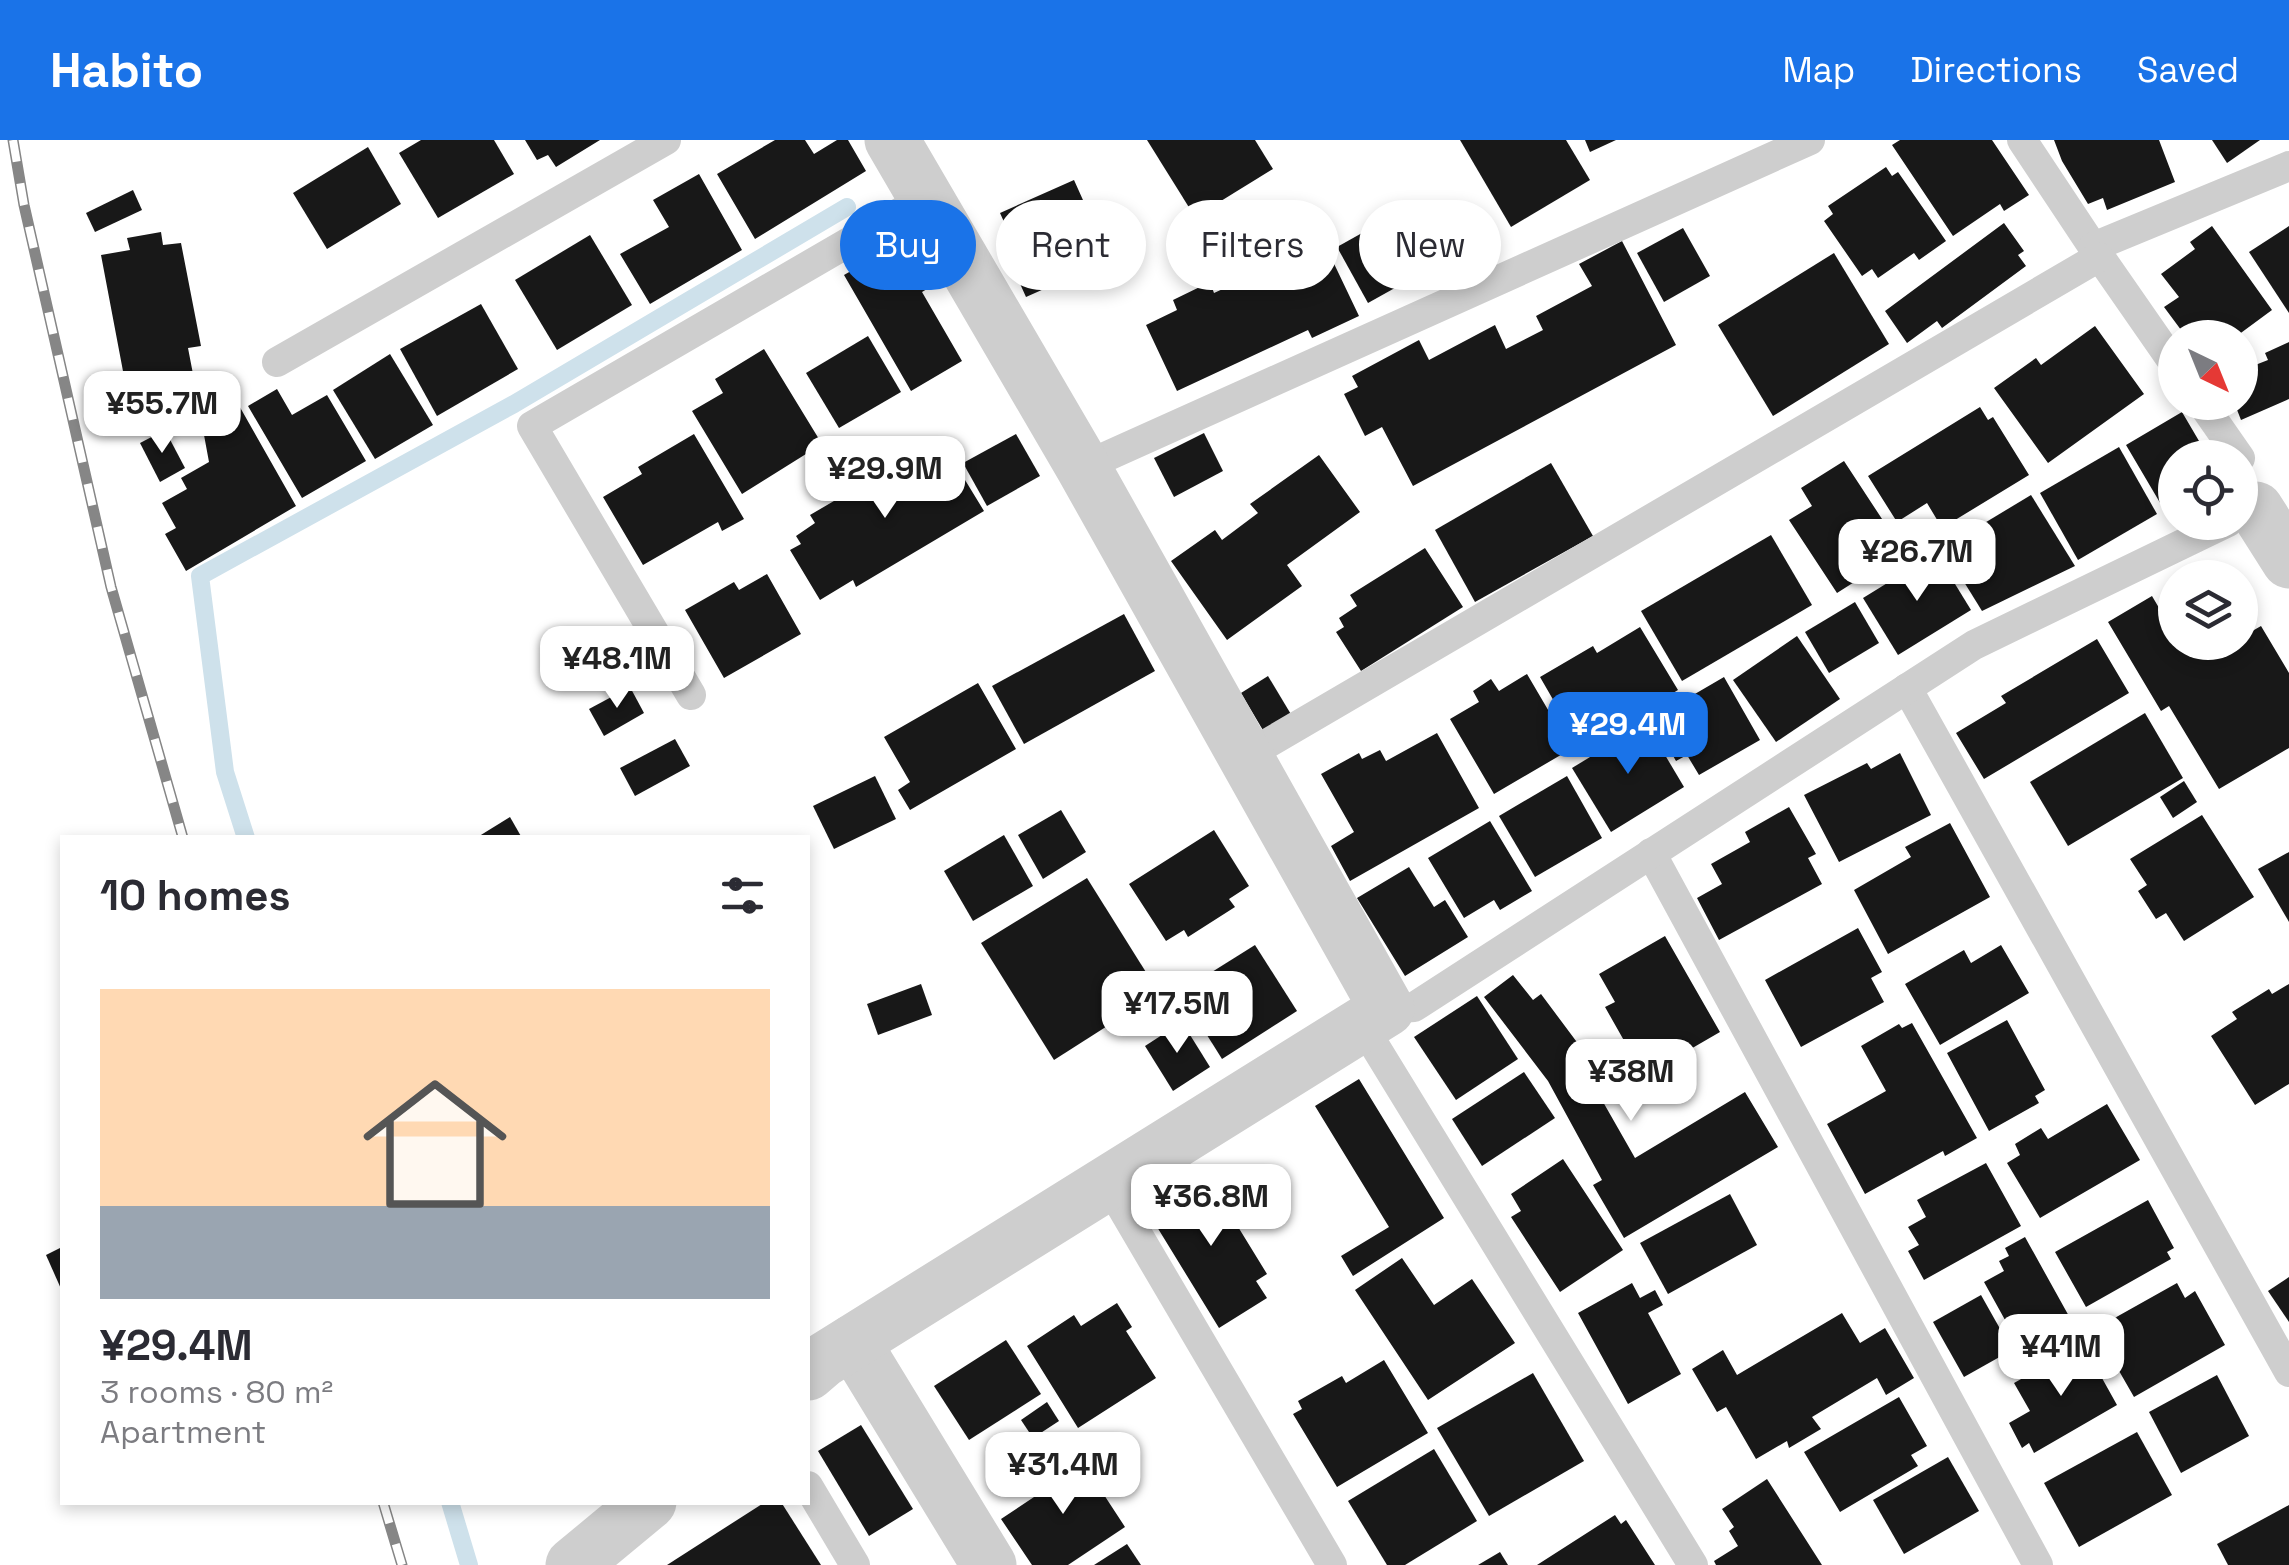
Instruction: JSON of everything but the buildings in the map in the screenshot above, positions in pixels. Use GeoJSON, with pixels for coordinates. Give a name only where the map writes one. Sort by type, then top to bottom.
{"type":"FeatureCollection","features":[{"type":"Feature","properties":{"kind":"street"},"geometry":{"type":"LineString","coordinates":[[810,1372],[1374,1017],[1246,756],[892,140]]}},
{"type":"Feature","properties":{"kind":"street"},"geometry":{"type":"LineString","coordinates":[[2258,511],[2289,562]]}},
{"type":"Feature","properties":{"kind":"street"},"geometry":{"type":"LineString","coordinates":[[852,1342],[989,1565]]}},
{"type":"Feature","properties":{"kind":"street"},"geometry":{"type":"LineString","coordinates":[[573,1565],[645,1505]]}},
{"type":"Feature","properties":{"kind":"lane"},"geometry":{"type":"LineString","coordinates":[[276,362],[666,140]]}},
{"type":"Feature","properties":{"kind":"lane"},"geometry":{"type":"LineString","coordinates":[[1083,467],[1810,140]]}},
{"type":"Feature","properties":{"kind":"lane"},"geometry":{"type":"LineString","coordinates":[[2022,140],[2158,341]]}},
{"type":"Feature","properties":{"kind":"lane"},"geometry":{"type":"LineString","coordinates":[[1246,756],[2096,252],[2289,166]]}},
{"type":"Feature","properties":{"kind":"lane"},"geometry":{"type":"LineString","coordinates":[[691,695],[532,426],[925,198]]}},
{"type":"Feature","properties":{"kind":"lane"},"geometry":{"type":"LineString","coordinates":[[1693,1565],[1374,1017],[1414,1007],[1974,645],[2192,540]]}},
{"type":"Feature","properties":{"kind":"lane"},"geometry":{"type":"LineString","coordinates":[[1907,688],[2289,1372]]}},
{"type":"Feature","properties":{"kind":"lane"},"geometry":{"type":"LineString","coordinates":[[1651,853],[2038,1565]]}},
{"type":"Feature","properties":{"kind":"lane"},"geometry":{"type":"LineString","coordinates":[[1108,1184],[1332,1565]]}},
{"type":"Feature","properties":{"kind":"lane"},"geometry":{"type":"LineString","coordinates":[[810,1489],[855,1565]]}},
{"type":"Feature","properties":{"kind":"waterway"},"geometry":{"type":"LineString","coordinates":[[245,835],[225,772],[200,576],[514,404],[840,211]]}},
{"type":"Feature","properties":{"kind":"waterway"},"geometry":{"type":"LineString","coordinates":[[451,1505],[469,1565]]}},
{"type":"Feature","properties":{"kind":"railway"},"geometry":{"type":"LineString","coordinates":[[13,140],[24,205],[111,587],[182,835]]}},
{"type":"Feature","properties":{"kind":"railway"},"geometry":{"type":"LineString","coordinates":[[384,1505],[402,1565]]}}]}
